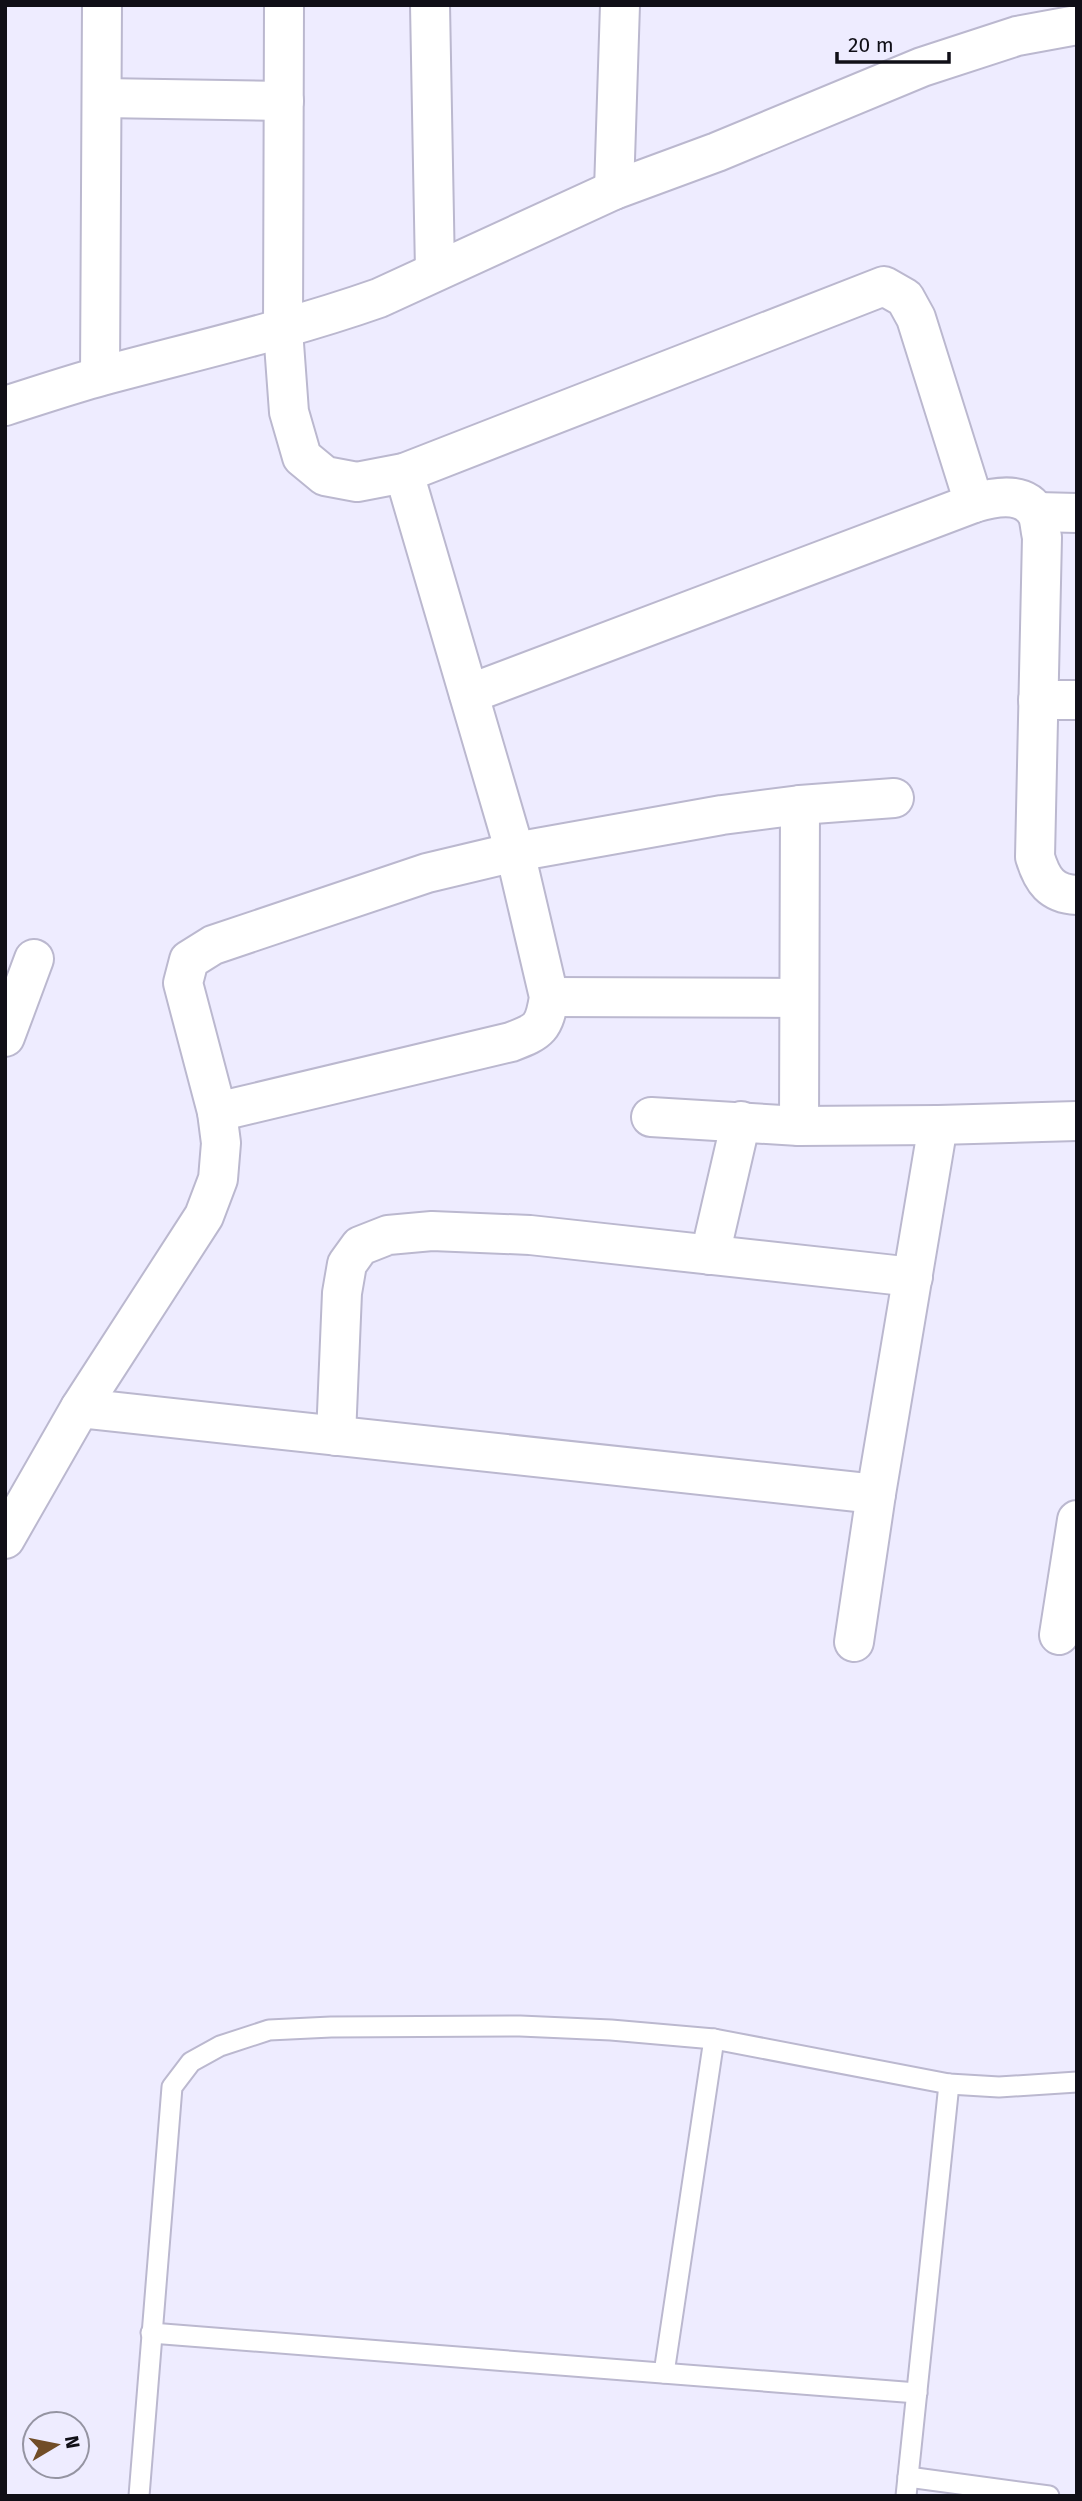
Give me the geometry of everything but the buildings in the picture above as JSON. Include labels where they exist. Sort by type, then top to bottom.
[{"type":"street","points":[[100,376],[102,5]]},
{"type":"street","points":[[284,5],[283,330],[289,412],[302,457],[325,476],[357,482],[404,473],[884,286],[905,298],[916,318],[974,503]]},
{"type":"street","points":[[430,5],[435,271]]},
{"type":"street","points":[[614,190],[620,5]]},
{"type":"street","points":[[5,406],[100,376],[283,330],[379,298],[614,190],[717,152],[922,67],[1017,36],[1077,25]]},
{"type":"street","points":[[102,98],[284,101]]},
{"type":"street","points":[[216,1112],[511,1042],[532,1034],[546,1020],[549,997],[515,852],[404,473]]},
{"type":"street","points":[[470,694],[997,496],[1020,498],[1037,512],[1077,513]]},
{"type":"street","points":[[1037,512],[1042,537],[1035,858],[1041,875],[1050,888],[1067,895],[1077,895]]},
{"type":"street","points":[[1038,699],[1077,700]]},
{"type":"street","points":[[5,1539],[80,1408],[204,1216],[218,1179],[221,1143],[216,1112],[183,983],[188,960],[213,944],[426,873],[515,852],[652,826],[800,805],[894,798]]},
{"type":"street","points":[[799,1126],[800,805]]},
{"type":"street","points":[[5,1037],[34,959]]},
{"type":"street","points":[[549,997],[800,998]]},
{"type":"street","points":[[651,1117],[799,1126],[1077,1121]]},
{"type":"street","points":[[710,1255],[740,1121]]},
{"type":"street","points":[[854,1642],[876,1493],[938,1125]]},
{"type":"street","points":[[336,1436],[342,1293],[347,1264],[360,1247],[388,1235],[432,1231],[530,1235],[912,1277]]},
{"type":"street","points":[[80,1408],[876,1493]]},
{"type":"street","points":[[1059,1635],[1077,1520]]},
{"type":"lane","points":[[139,2496],[172,2087],[191,2062],[220,2046],[269,2030],[331,2026],[520,2026],[611,2030],[713,2039],[948,2084],[999,2087],[1077,2082]]},
{"type":"lane","points":[[664,2373],[713,2039]]},
{"type":"lane","points":[[948,2084],[907,2486],[1049,2496]]},
{"type":"lane","points":[[151,2333],[917,2393]]}]
